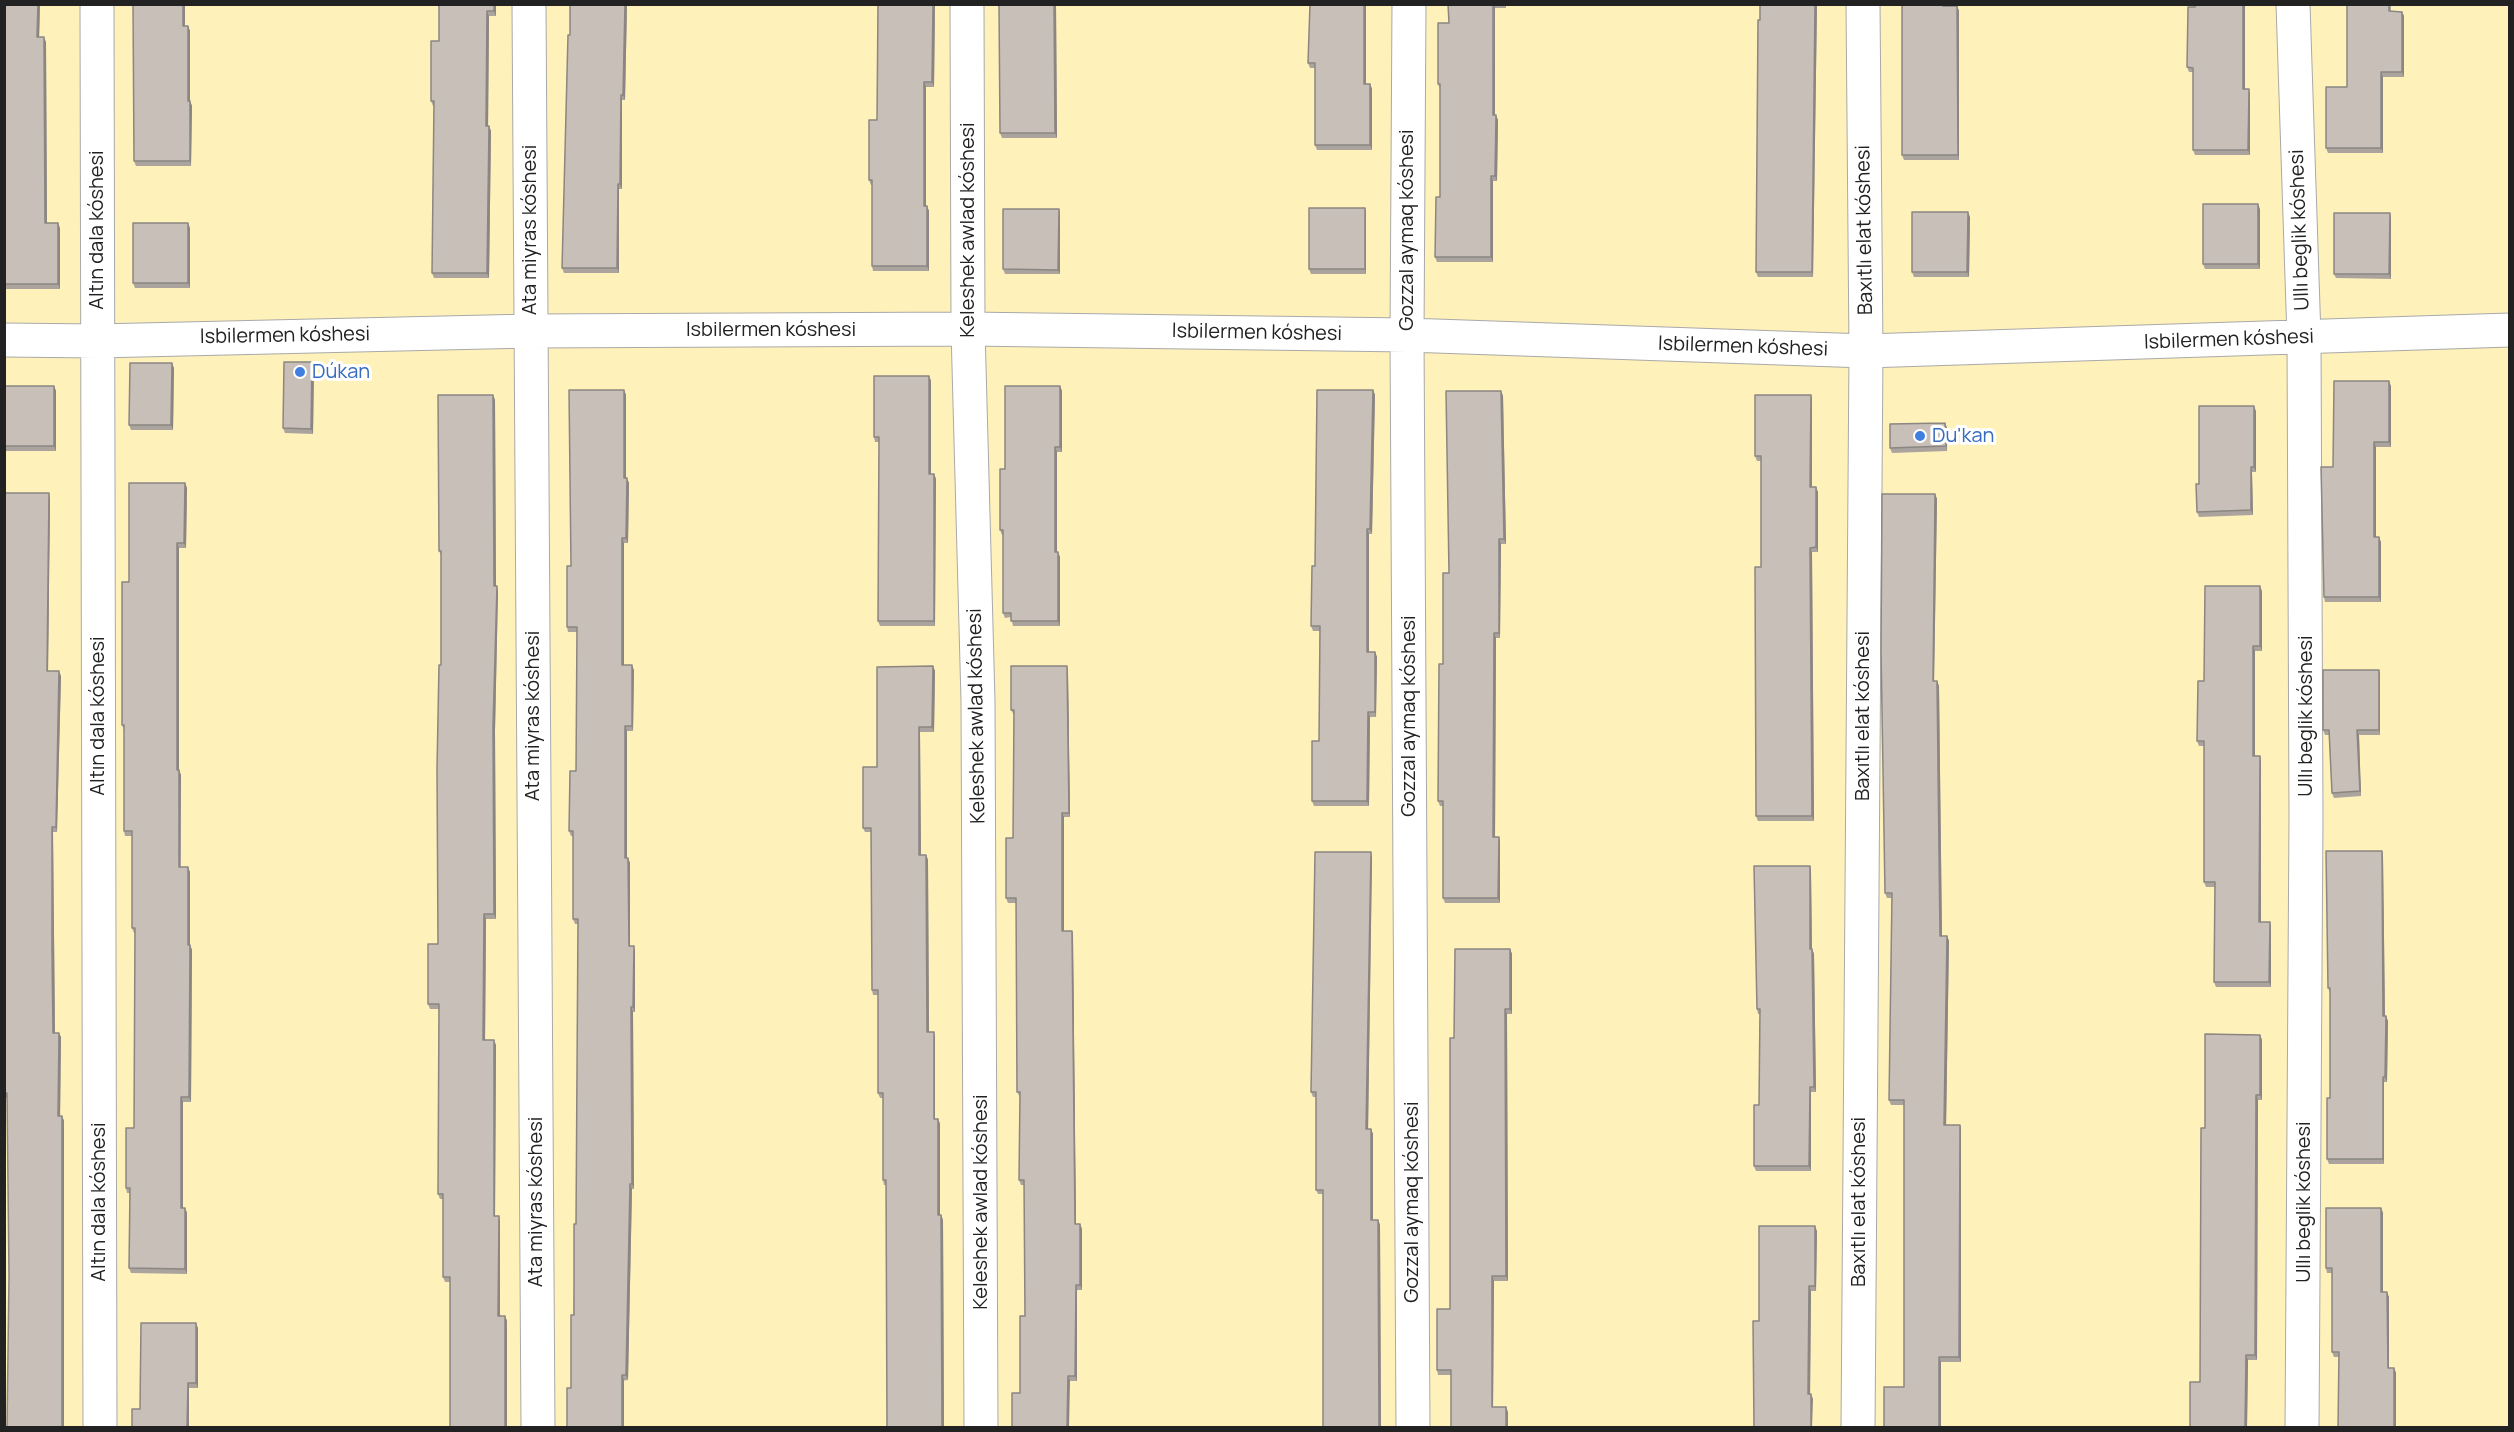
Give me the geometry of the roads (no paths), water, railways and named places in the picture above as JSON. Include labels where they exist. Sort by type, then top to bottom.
[{"type":"street","name":"Altın dala kóshesi","points":[[97,4],[100,1428]]},
{"type":"street","name":"Ata miyras kóshesi","points":[[529,4],[538,1428]]},
{"type":"street","name":"Keleshek awlad kóshesi","points":[[967,4],[968,329],[978,701],[981,1428]]},
{"type":"street","name":"Gozzal aymaq kóshesi","points":[[1409,4],[1407,335],[1413,1428]]},
{"type":"street","name":"Baxıtlı elat kóshesi","points":[[1858,1428],[1866,351],[1863,4]]},
{"type":"street","name":"Ullı beglik kóshesi","points":[[2293,4],[2304,338],[2306,830],[2302,1428]]},
{"type":"street","name":"Isbilermen kóshesi","points":[[4,340],[97,341],[531,331],[968,329],[1407,335],[1866,351],[2510,330]]},
{"type":"place","name":"Dúkan","points":[[300,372]]},
{"type":"place","name":"Du'kan","points":[[1920,436]]}]
